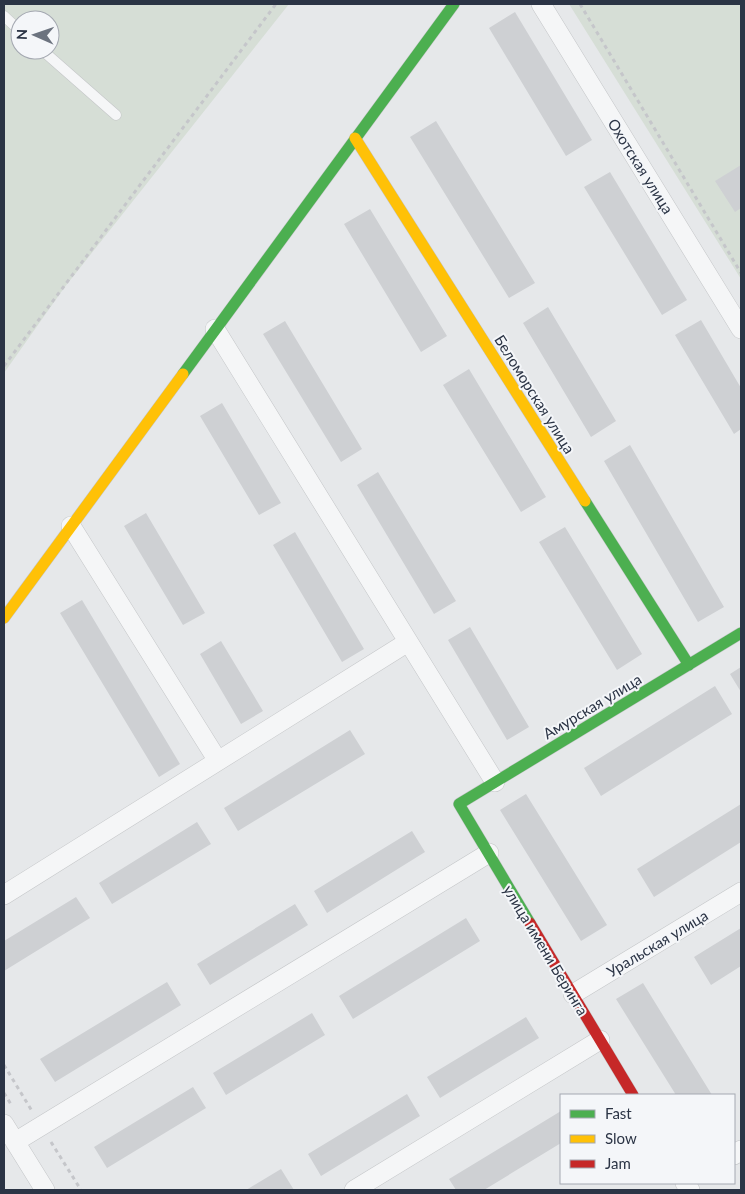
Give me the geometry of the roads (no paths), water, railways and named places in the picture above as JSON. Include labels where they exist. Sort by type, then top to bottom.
[{"type":"street","points":[[4,618],[454,4]]},
{"type":"street","name":"Охотская улица","points":[[541,4],[741,329]]},
{"type":"street","name":"Беломорская улица","points":[[355,138],[689,665]]},
{"type":"street","points":[[216,329],[495,782]]},
{"type":"street","points":[[71,526],[218,761]]},
{"type":"street","name":"Амурская улица","points":[[459,804],[741,633]]},
{"type":"street","points":[[4,895],[408,642]]},
{"type":"street","name":"улица имени Беринга","points":[[459,804],[632,1094]]},
{"type":"street","points":[[15,1142],[489,854]]},
{"type":"street","name":"Уральская улица","points":[[573,994],[741,892]]},
{"type":"street","points":[[354,1190],[600,1040]]},
{"type":"street","points":[[4,1124],[45,1190]]},
{"type":"lane","points":[[53,60],[116,115]]}]
